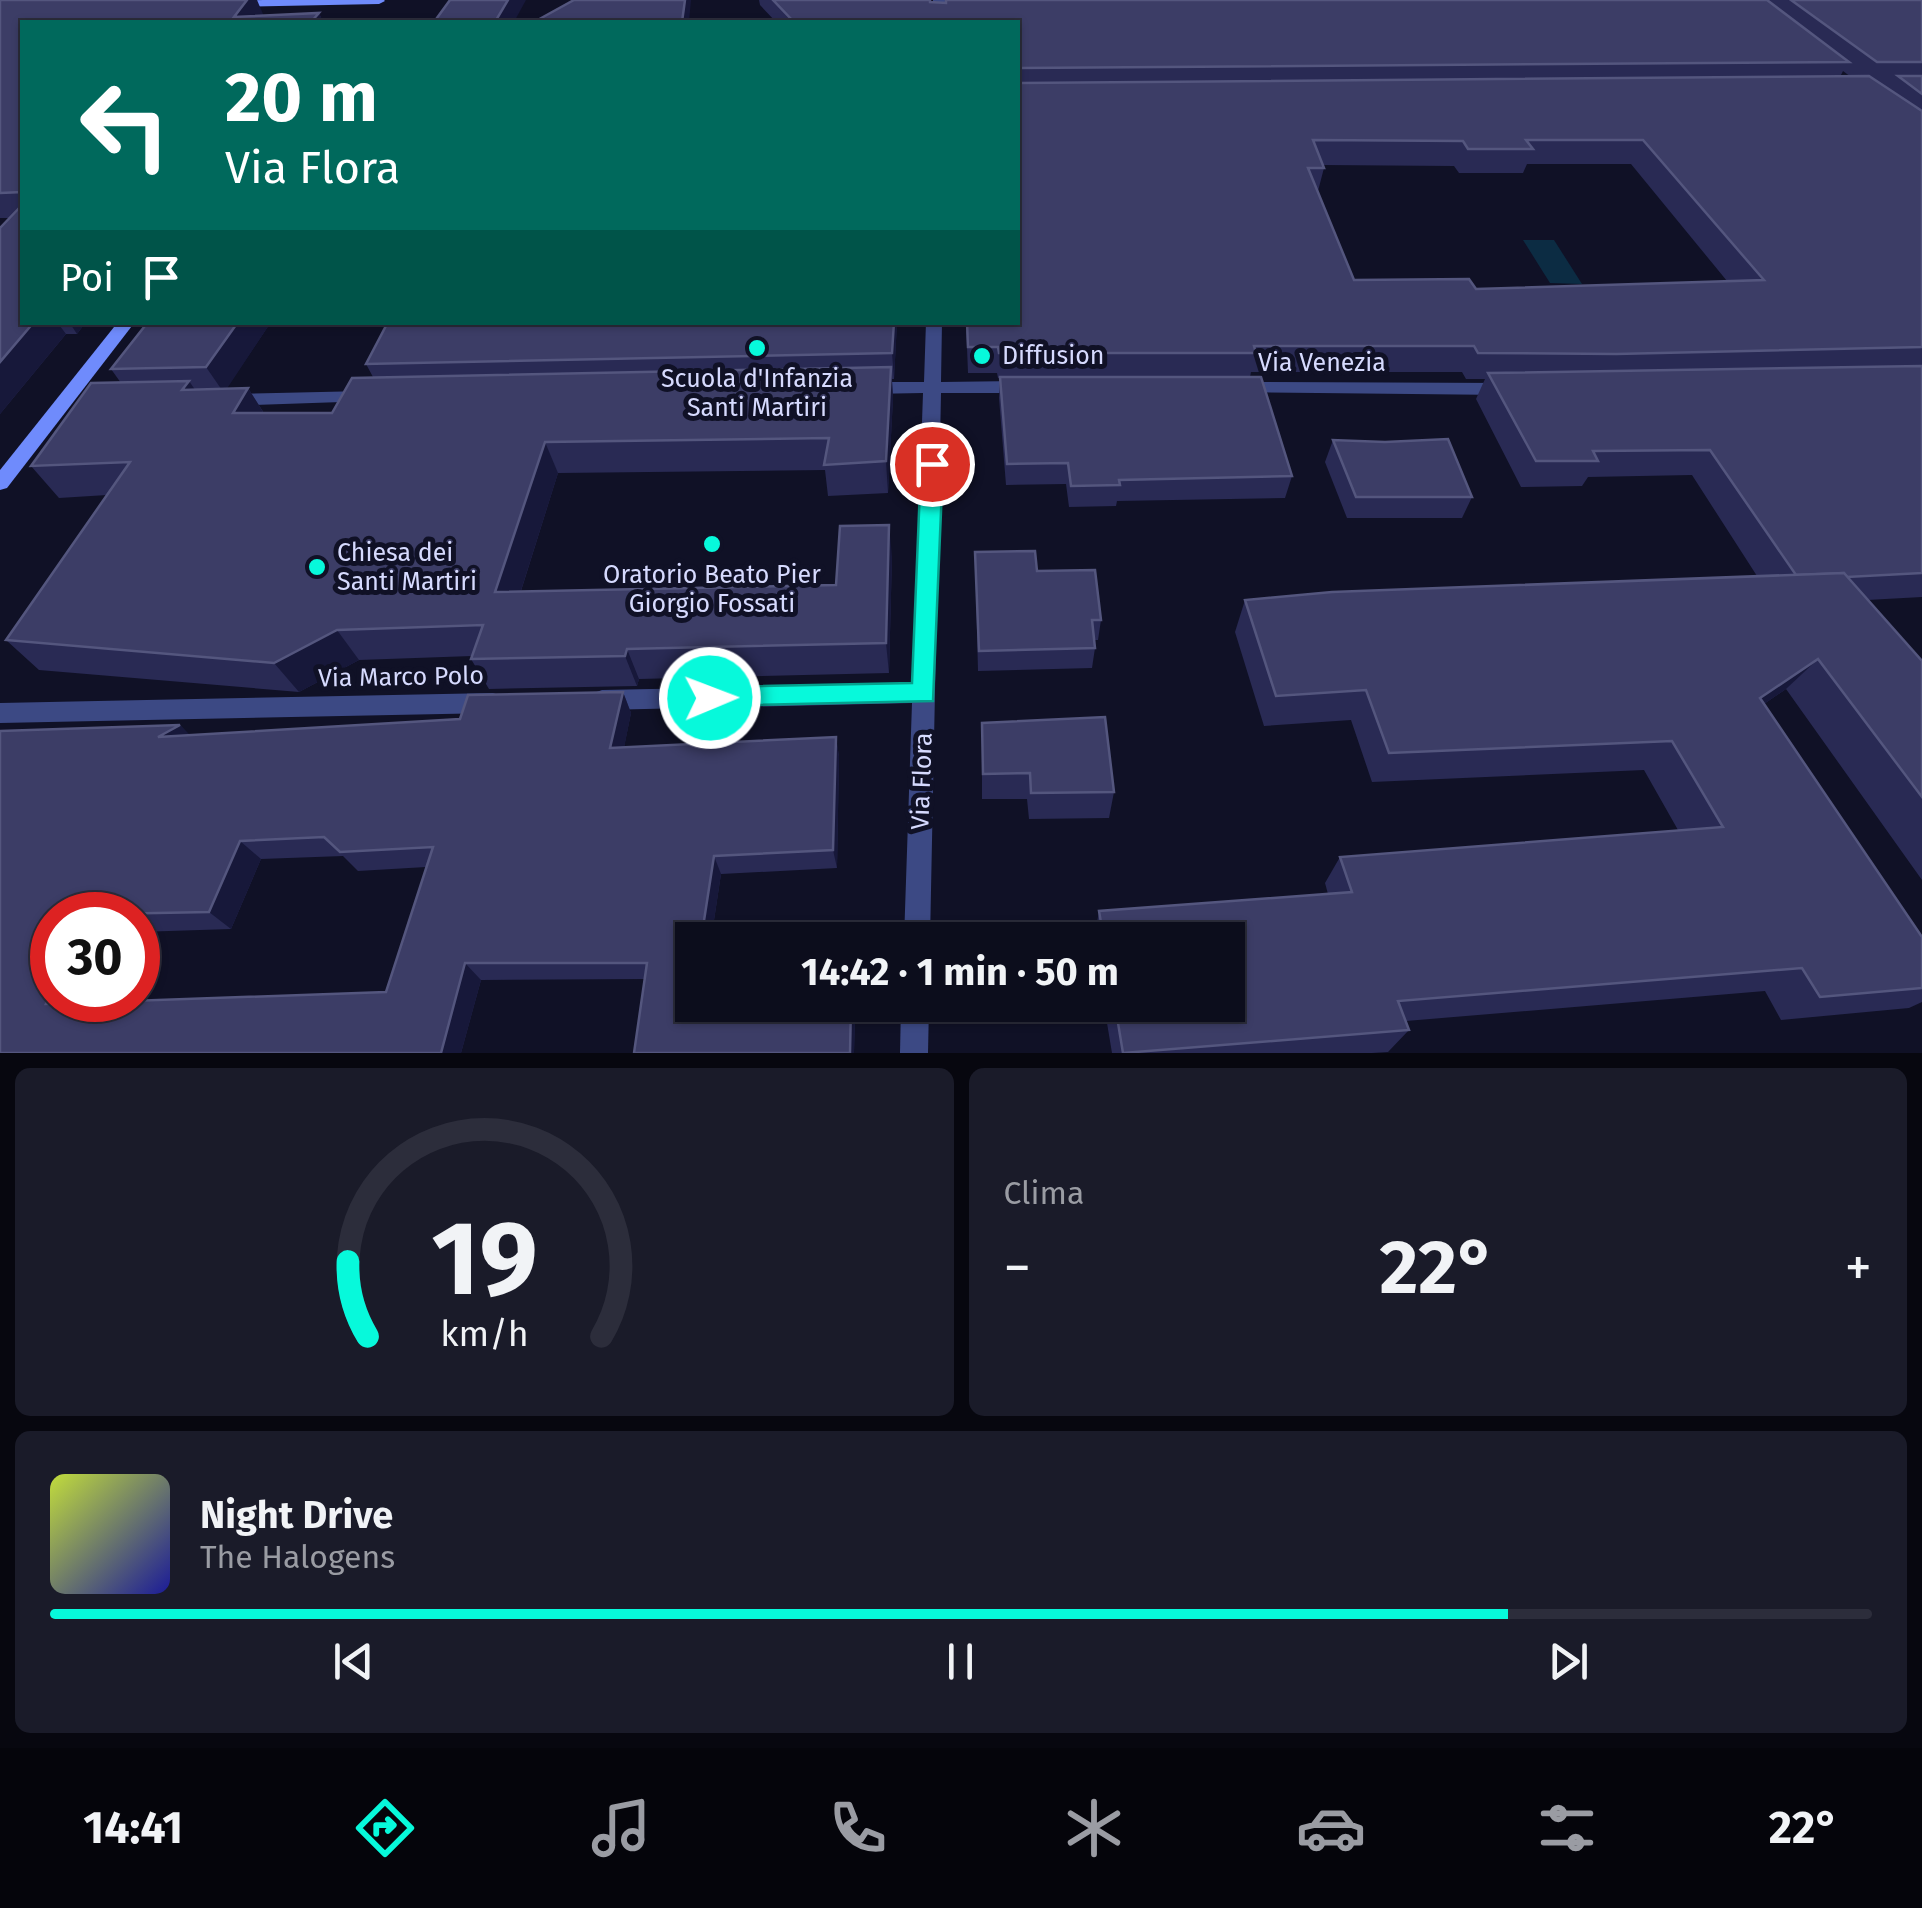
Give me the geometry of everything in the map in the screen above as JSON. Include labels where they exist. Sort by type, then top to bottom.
[{"type":"street","points":[[226,4],[379,0]]},
{"type":"street","points":[[370,12],[379,0]]},
{"type":"street","points":[[0,482],[72,405],[125,325]]},
{"type":"street","name":"Via Flora","points":[[918,922],[934,325]]},
{"type":"street","points":[[842,388],[1048,387]]},
{"type":"street","name":"Via Venezia","points":[[1226,388],[1522,389]]},
{"type":"street","points":[[218,400],[394,397]]},
{"type":"street","points":[[572,701],[924,693]]},
{"type":"street","name":"Via Marco Polo","points":[[0,714],[512,702]]},
{"type":"street","points":[[914,1053],[915,1022]]},
{"type":"water","points":[[1523,240],[1554,240],[1582,284],[1550,283]]},
{"type":"building","points":[[0,0],[247,0],[234,17],[319,13],[313,20],[20,20],[20,192],[0,193]]},
{"type":"building","points":[[450,0],[508,0],[496,20],[435,20]]},
{"type":"building","points":[[574,0],[685,0],[682,20],[538,20]]},
{"type":"building","points":[[773,0],[1767,0],[1849,62],[1020,68],[1020,20],[792,20]]},
{"type":"building","points":[[1791,0],[1922,0],[1922,62],[1877,62]]},
{"type":"building","points":[[1869,76],[1922,111],[1922,347],[1616,354],[1478,353],[1474,346],[1254,346],[1256,353],[999,353],[998,347],[968,347],[967,325],[1020,325],[1020,83]],"holes":[[[1313,140],[1463,141],[1468,149],[1533,149],[1526,140],[1643,140],[1764,280],[1476,289],[1469,279],[1354,280],[1308,168],[1324,168]]]},
{"type":"building","points":[[1898,76],[1922,76],[1922,94]]},
{"type":"building","points":[[20,207],[20,325],[31,325],[0,362],[0,228]]},
{"type":"building","points":[[146,325],[236,325],[206,367],[111,369]]},
{"type":"building","points":[[386,325],[894,325],[892,353],[366,364]]},
{"type":"building","points":[[1922,366],[1922,573],[1847,577],[1844,573],[1796,575],[1710,450],[1593,451],[1598,461],[1536,461],[1488,373]]},
{"type":"building","points":[[891,367],[886,461],[824,465],[829,438],[545,442],[495,592],[836,585],[840,526],[889,525],[886,643],[627,649],[625,656],[471,659],[483,625],[337,630],[274,663],[6,640],[130,462],[31,466],[91,383],[189,381],[182,390],[248,388],[233,413],[332,413],[352,378]]},
{"type":"building","points":[[1000,377],[1261,377],[1292,476],[1119,480],[1120,485],[1071,486],[1068,463],[1007,464]]},
{"type":"building","points":[[1448,439],[1472,497],[1356,497],[1333,440],[1385,442]]},
{"type":"building","points":[[1035,551],[1037,571],[1095,570],[1101,620],[1092,620],[1095,648],[979,651],[975,552]]},
{"type":"building","points":[[1844,573],[1922,661],[1922,797],[1818,659],[1760,698],[1922,937],[1922,988],[1820,997],[1802,968],[1398,1001],[1409,1030],[1123,1053],[1118,1022],[1245,1022],[1245,922],[1101,922],[1099,911],[1352,892],[1340,857],[1723,827],[1672,741],[1389,753],[1366,690],[1276,696],[1245,600],[1332,592]]},
{"type":"building","points":[[623,692],[610,748],[836,737],[833,850],[714,856],[704,922],[675,922],[675,1022],[851,1022],[850,1053],[634,1053],[647,963],[465,963],[441,1053],[0,1053],[0,731],[180,725],[158,737],[460,719],[468,695]],"holes":[[[324,837],[340,852],[433,847],[386,992],[160,1000],[160,1022],[30,1022],[30,892],[160,892],[160,913],[209,912],[240,841]]]},
{"type":"building","points":[[1105,717],[1114,792],[1031,793],[1030,773],[983,774],[982,723]]},
{"type":"place","name":"Scuola d'Infanzia Santi Martiri","points":[[757,348]]},
{"type":"place","name":"Diffusion","points":[[982,356]]},
{"type":"place","name":"Oratorio Beato Pier Giorgio Fossati","points":[[712,544]]},
{"type":"place","name":"Chiesa dei Santi Martiri","points":[[317,567]]},
{"type":"route","points":[[710,698],[924,693],[932,464]]}]
